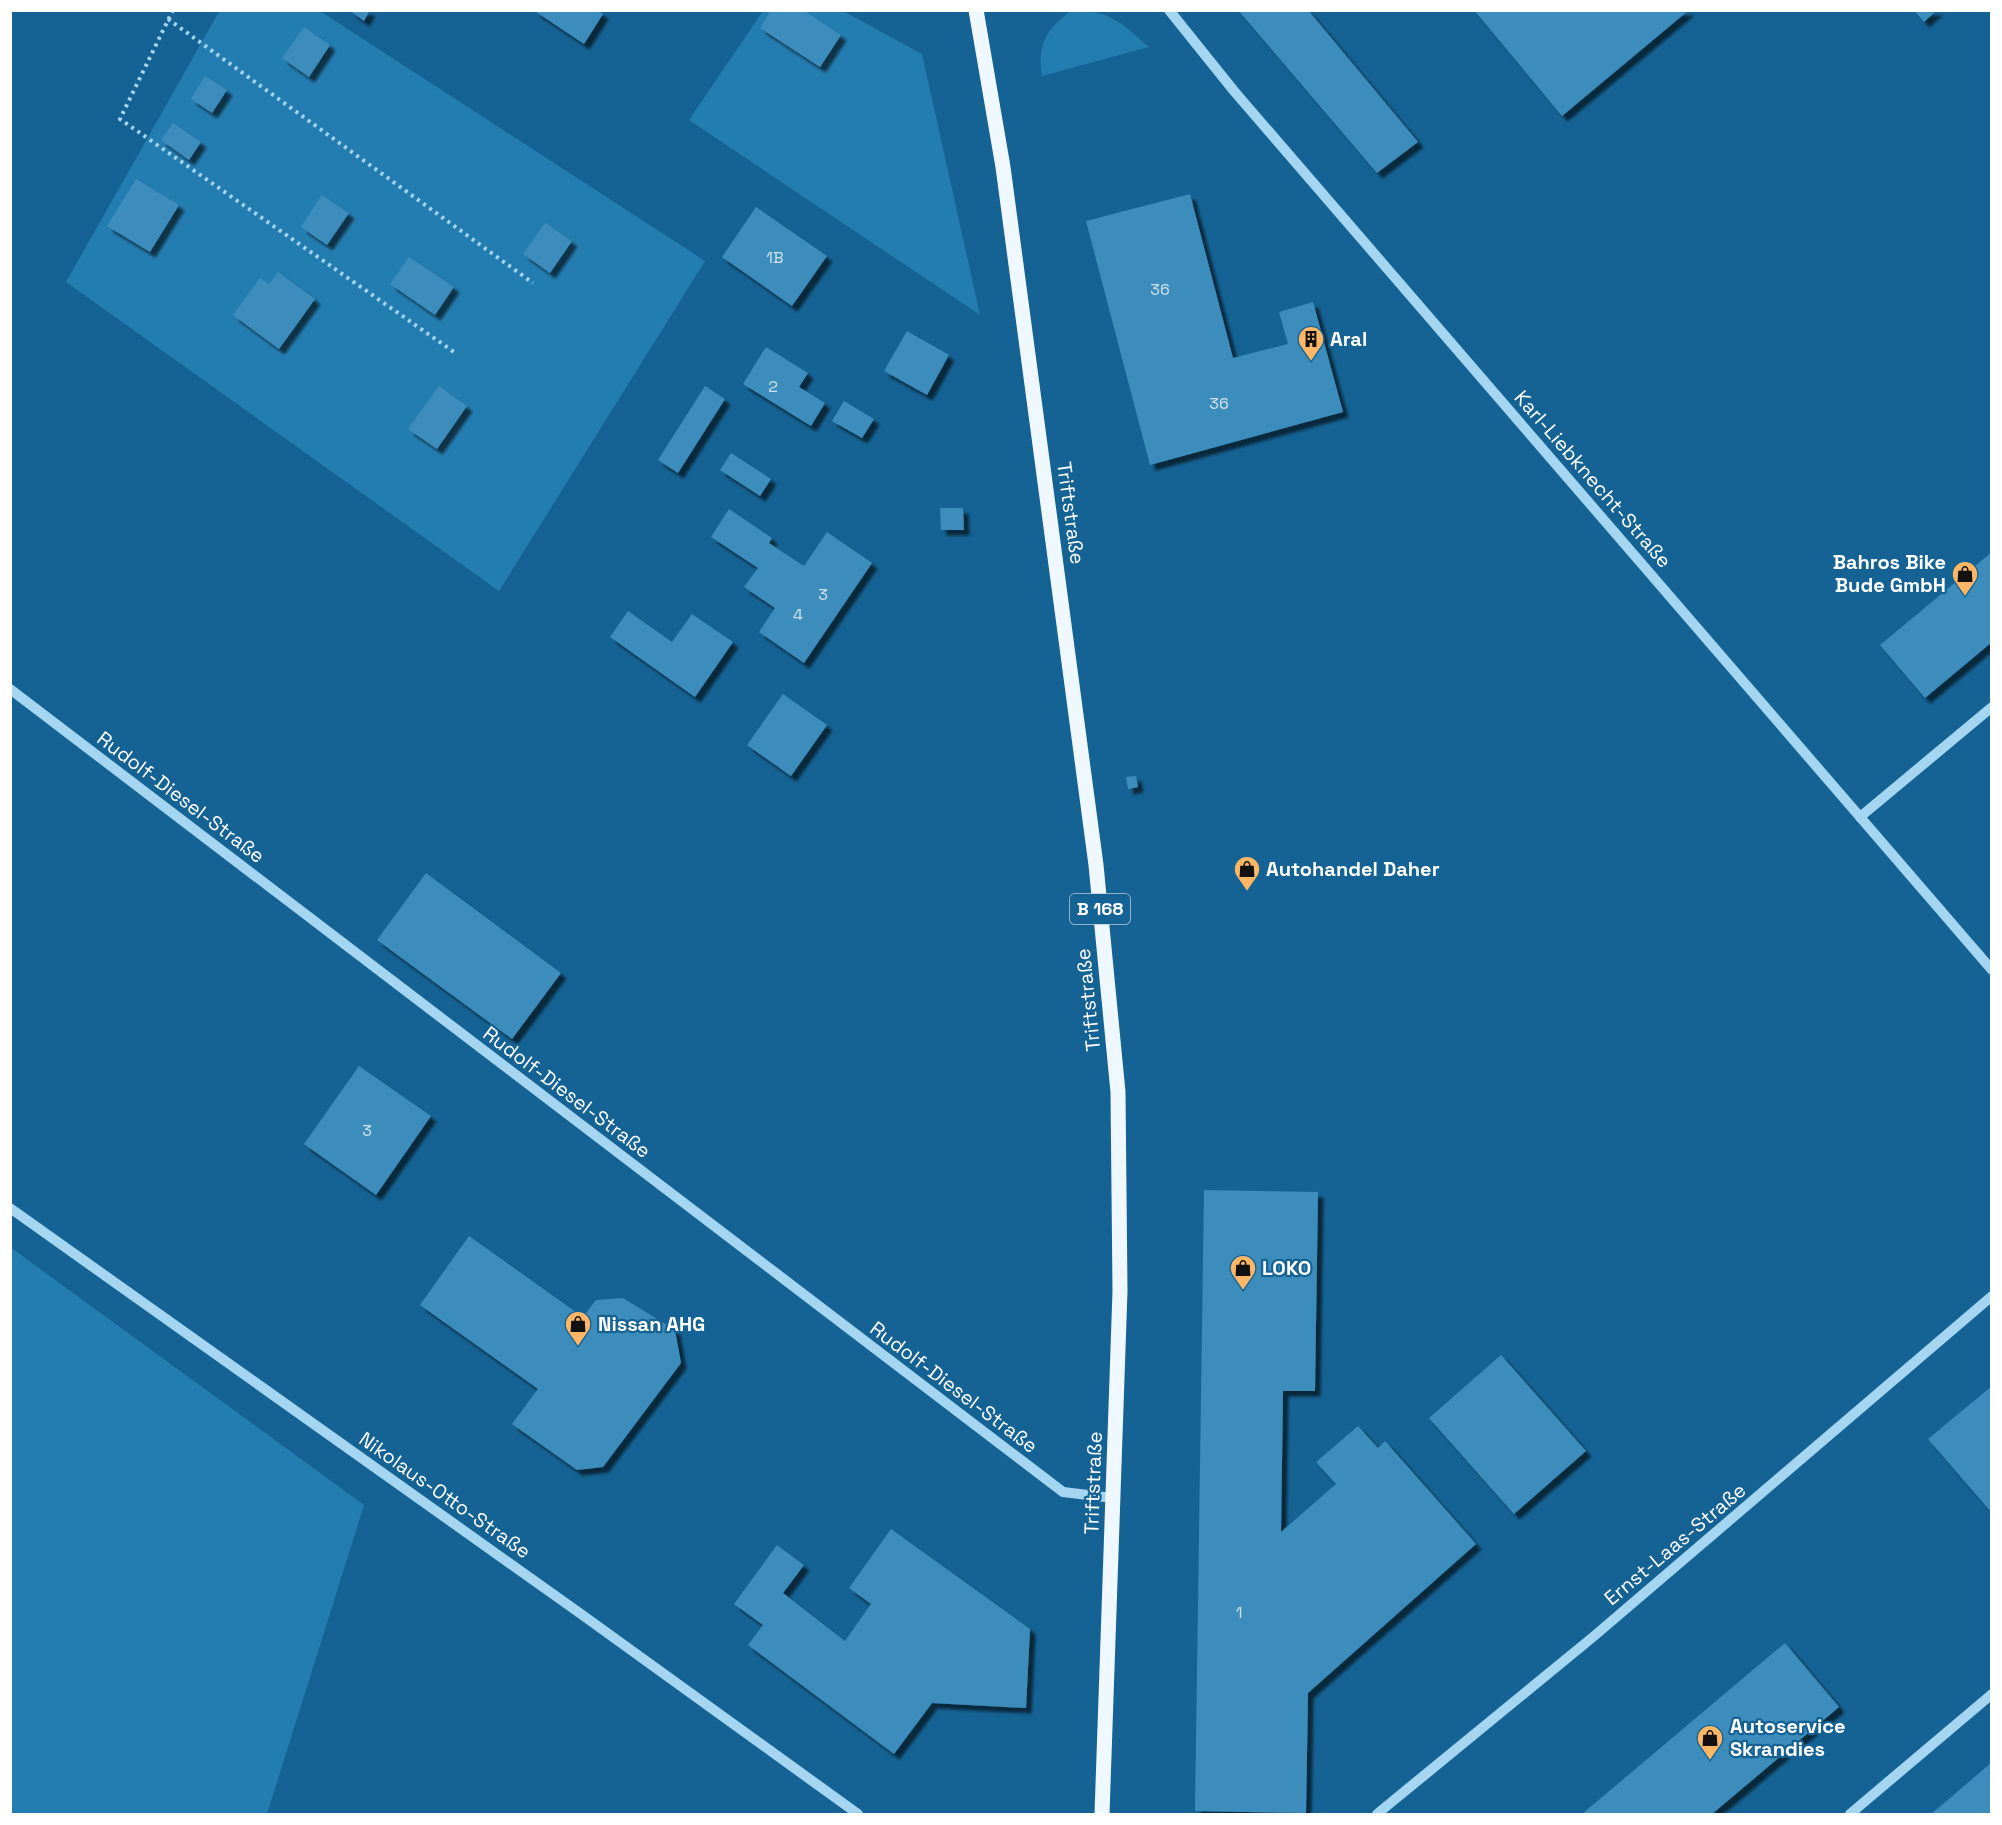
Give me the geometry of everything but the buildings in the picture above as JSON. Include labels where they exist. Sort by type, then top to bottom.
[{"type":"main road","name":"Triftstraße","points":[[976,10],[1003,167],[1093,841],[1117,1080],[1120,1156],[1120,1291],[1102,1815]]},
{"type":"street","name":"Karl-Liebknecht-Straße","points":[[1169,10],[1242,100],[1992,970]]},
{"type":"street","name":"Rudolf-Diesel-Straße","points":[[10,689],[1063,1492],[1113,1498]]},
{"type":"street","points":[[1860,817],[1992,707]]},
{"type":"street","name":"Nikolaus-Otto-Straße","points":[[10,1208],[581,1614],[858,1815]]},
{"type":"street","name":"Ernst-Laas-Straße","points":[[1377,1815],[1593,1637],[1992,1296]]},
{"type":"street","points":[[1851,1815],[1992,1695]]},
{"type":"path","points":[[173,10],[120,119],[454,352]]},
{"type":"path","points":[[168,20],[533,283]]},
{"type":"shaded area","points":[[220,10],[320,11],[705,261],[499,591],[66,282]]},
{"type":"shaded area","points":[[763,11],[843,11],[922,54],[980,315],[689,120]]},
{"type":"shaded area","points":[[1071,11],[1106,15],[1122,24],[1149,47],[1042,76],[1041,55],[1045,39],[1055,24]]},
{"type":"shaded area","points":[[10,1247],[364,1505],[267,1814],[11,1814]]},
{"type":"place","name":"Aral","points":[[1311,362]]},
{"type":"place","name":"Bahros Bike Bude GmbH","points":[[1965,597]]},
{"type":"place","name":"Autohandel Daher","points":[[1247,892]]},
{"type":"place","name":"LOKO","points":[[1243,1291]]},
{"type":"place","name":"Nissan AHG","points":[[578,1347]]},
{"type":"place","name":"Autoservice Skrandies","points":[[1710,1761]]}]
